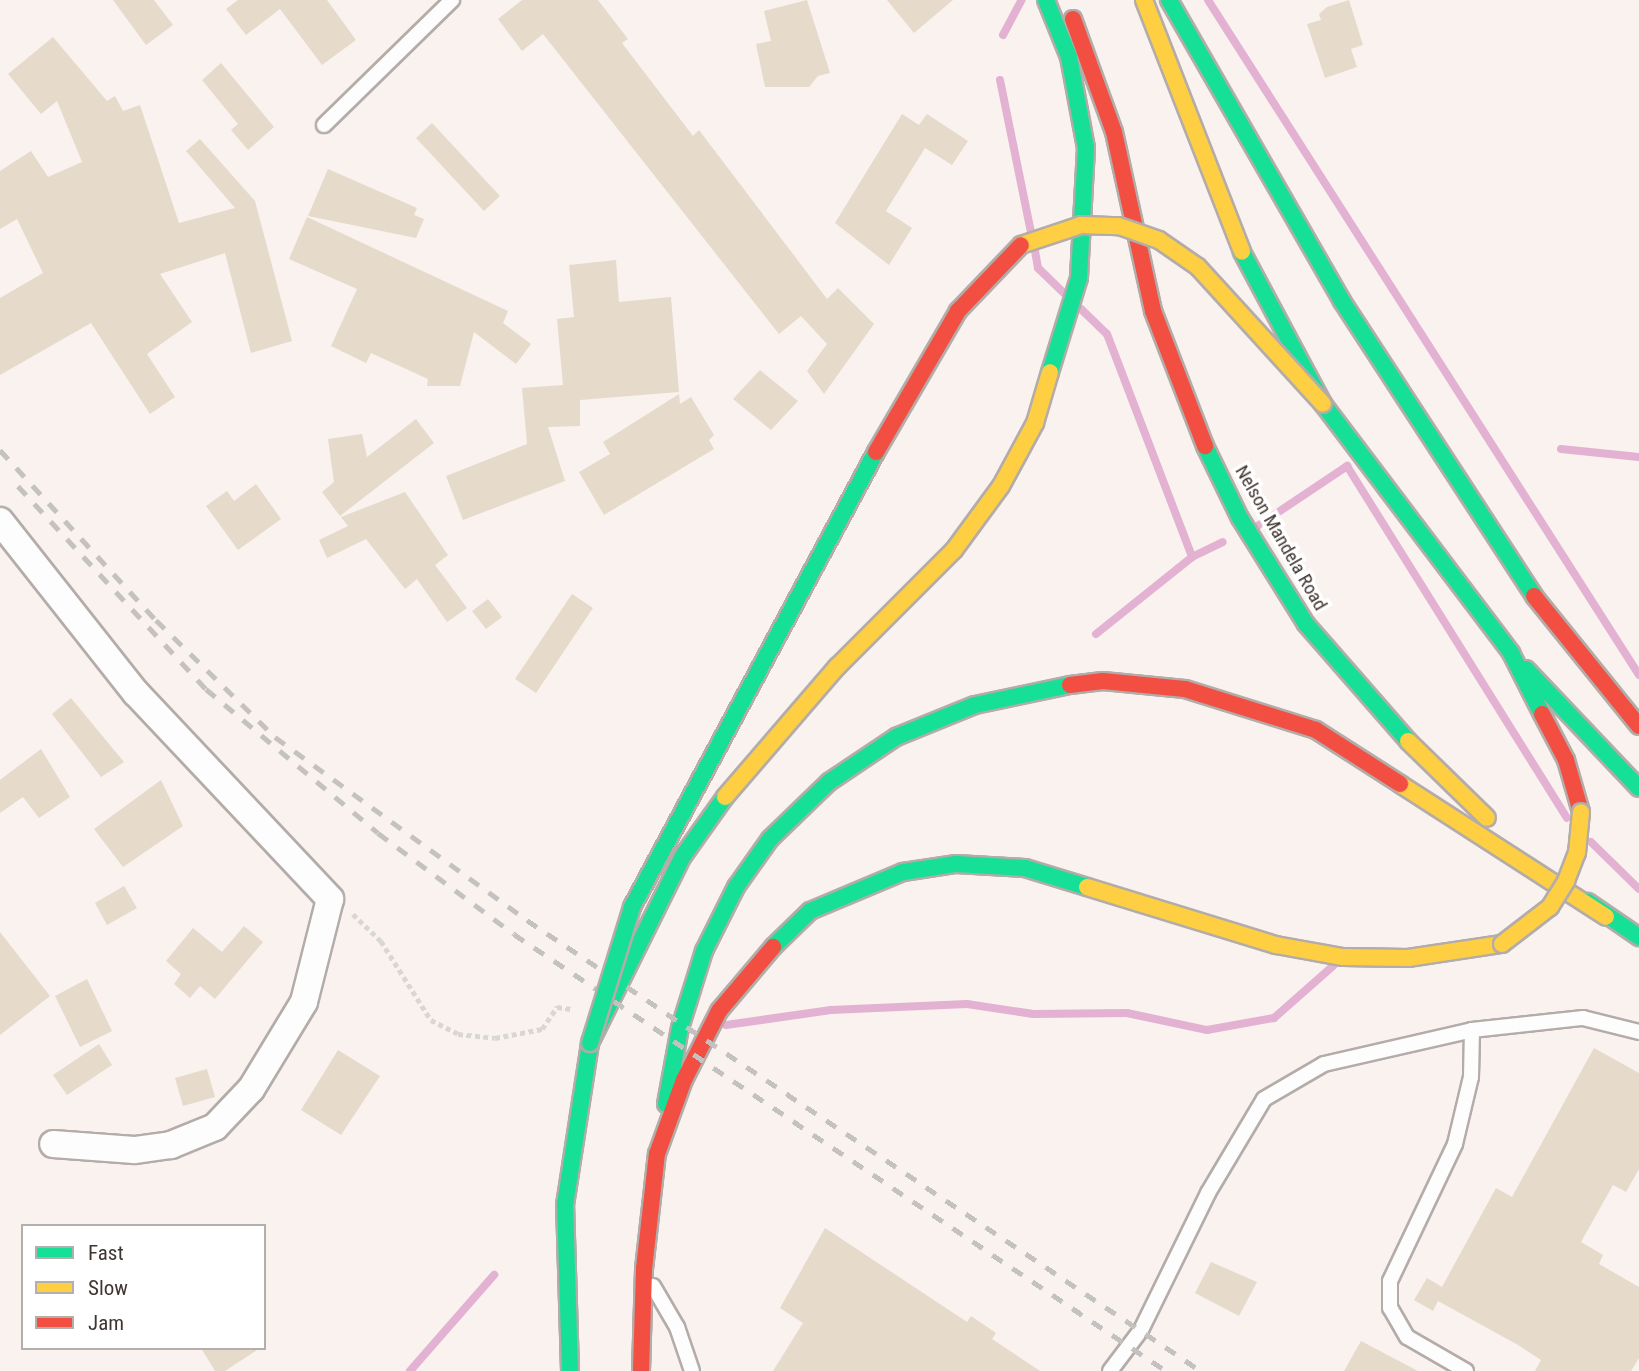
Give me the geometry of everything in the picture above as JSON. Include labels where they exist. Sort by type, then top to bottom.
[{"type":"main road","points":[[590,1043],[682,856],[741,774],[837,667],[954,550],[1001,486],[1035,423],[1079,278],[1086,207],[1086,148],[1069,57],[1046,0]]},
{"type":"main road","name":"Nelson Mandela Road","points":[[1063,0],[1114,132],[1153,311],[1188,412],[1240,518],[1306,624],[1383,716],[1467,800],[1606,917],[1639,937]]},
{"type":"main road","points":[[1144,0],[1254,282],[1323,404]]},
{"type":"main road","points":[[1169,0],[1342,301],[1474,511],[1569,645],[1639,726]]},
{"type":"main road","points":[[570,1371],[565,1205],[590,1043],[632,907],[680,812],[928,356],[958,311],[1015,247],[1081,225],[1119,226],[1159,240],[1216,285],[1323,404],[1511,653],[1639,788]]},
{"type":"main road","points":[[657,1154],[684,1080],[719,1011],[746,973],[810,911],[903,872],[956,864],[1025,868],[1276,945],[1343,957],[1408,958],[1502,944],[1550,907],[1566,881],[1577,853],[1581,812],[1566,760],[1511,653]]},
{"type":"main road","points":[[641,1371],[644,1269],[657,1154],[680,1028],[704,951],[736,887],[770,839],[829,782],[896,737],[975,705],[1040,688],[1103,681],[1185,689],[1252,706],[1316,730],[1606,917]]},
{"type":"street","points":[[0,521],[136,693],[330,899],[304,1002],[251,1089],[215,1127],[172,1145],[134,1150],[53,1144]]},
{"type":"lane","points":[[324,125],[452,0]]},
{"type":"lane","points":[[1110,1371],[1141,1330],[1208,1193],[1264,1099],[1324,1065],[1472,1030],[1583,1018],[1639,1032]]},
{"type":"lane","points":[[1466,1371],[1406,1337],[1390,1308],[1390,1281],[1455,1143],[1471,1077],[1472,1030]]},
{"type":"lane","points":[[644,1269],[677,1327],[692,1371]]},
{"type":"path","points":[[330,899],[381,942],[431,1020],[458,1034],[495,1038],[542,1029],[557,1007]]},
{"type":"building","points":[[113,0],[154,0],[173,25],[146,45]]},
{"type":"building","points":[[238,0],[327,0],[356,40],[322,65],[280,9],[246,35],[226,9]]},
{"type":"building","points":[[522,0],[598,0],[628,39],[622,43],[693,136],[699,130],[827,299],[838,288],[874,324],[824,394],[807,371],[827,344],[801,316],[779,334],[543,34],[522,51],[498,19]]},
{"type":"building","points":[[807,0],[830,73],[818,76],[809,87],[765,87],[756,44],[771,41],[764,11]]},
{"type":"building","points":[[887,0],[953,0],[914,33]]},
{"type":"building","points":[[1349,0],[1363,45],[1351,49],[1357,67],[1325,78],[1307,24],[1321,20],[1319,14],[1327,7]]},
{"type":"building","points":[[53,37],[107,101],[115,96],[123,111],[140,105],[179,223],[235,208],[186,151],[200,139],[255,201],[292,341],[251,353],[225,253],[160,274],[192,322],[147,354],[175,397],[150,414],[91,323],[0,375],[0,298],[43,273],[17,219],[0,229],[0,171],[31,151],[48,177],[82,162],[57,101],[41,114],[8,74]]},
{"type":"building","points":[[221,63],[274,127],[248,150],[231,130],[238,124],[202,80]]},
{"type":"building","points":[[902,114],[919,125],[927,114],[968,141],[952,165],[925,148],[886,211],[912,228],[889,265],[835,223]]},
{"type":"building","points":[[432,123],[500,196],[484,211],[416,138]]},
{"type":"building","points":[[328,169],[417,208],[414,215],[424,219],[416,238],[308,216]]},
{"type":"building","points":[[307,217],[508,311],[503,323],[531,344],[516,364],[474,332],[460,386],[427,386],[428,379],[371,353],[366,363],[331,346],[357,289],[289,259]]},
{"type":"building","points":[[616,260],[619,302],[671,297],[679,392],[580,400],[580,426],[548,427],[565,481],[463,520],[446,476],[527,444],[522,388],[563,385],[557,319],[574,317],[569,265]]},
{"type":"building","points":[[760,370],[798,401],[771,430],[733,399]]},
{"type":"building","points":[[679,394],[680,404],[691,397],[714,435],[709,440],[714,449],[604,515],[579,472],[610,454],[603,442]]},
{"type":"building","points":[[416,419],[434,443],[340,516],[322,492],[334,482],[328,439],[362,434],[367,457]]},
{"type":"building","points":[[256,484],[281,519],[238,550],[206,506],[227,491],[234,501]]},
{"type":"building","points":[[405,492],[448,555],[435,565],[467,608],[447,622],[417,579],[405,589],[366,539],[327,558],[319,540],[348,526],[341,517]]},
{"type":"building","points":[[572,594],[593,608],[536,693],[515,679]]},
{"type":"building","points":[[488,599],[502,617],[486,629],[472,611]]},
{"type":"building","points":[[71,698],[124,762],[101,777],[52,714]]},
{"type":"building","points":[[41,749],[70,797],[39,818],[23,797],[0,813],[0,780]]},
{"type":"building","points":[[161,780],[183,826],[123,867],[94,829]]},
{"type":"building","points":[[124,886],[137,908],[107,925],[95,903]]},
{"type":"building","points":[[244,926],[263,942],[215,999],[200,986],[190,998],[174,984],[181,974],[166,961],[193,928],[222,952]]},
{"type":"building","points":[[0,932],[50,996],[0,1035]]},
{"type":"building","points":[[87,979],[112,1031],[80,1047],[55,996]]},
{"type":"building","points":[[99,1044],[112,1065],[67,1095],[53,1075]]},
{"type":"building","points":[[1594,1048],[1639,1073],[1639,1169],[1626,1192],[1613,1185],[1581,1242],[1603,1255],[1599,1264],[1639,1287],[1639,1358],[1631,1371],[1535,1371],[1541,1360],[1518,1345],[1438,1301],[1433,1311],[1414,1300],[1427,1278],[1442,1287],[1496,1188],[1512,1197]]},
{"type":"building","points":[[338,1050],[380,1076],[341,1135],[301,1110]]},
{"type":"building","points":[[207,1069],[215,1097],[183,1106],[175,1078]]},
{"type":"building","points":[[825,1228],[967,1322],[971,1316],[996,1333],[992,1339],[1040,1371],[773,1371],[803,1323],[780,1308]]},
{"type":"building","points":[[1211,1262],[1257,1282],[1239,1316],[1195,1293]]},
{"type":"building","points":[[1361,1341],[1418,1371],[1344,1371]]},
{"type":"building","points":[[202,1350],[257,1350],[225,1371],[215,1371]]},
{"type":"waterway","points":[[1003,35],[1022,0]]},
{"type":"waterway","points":[[1208,0],[1639,675]]},
{"type":"waterway","points":[[1000,80],[1031,232]]},
{"type":"waterway","points":[[1035,251],[1038,268],[1064,293]]},
{"type":"waterway","points":[[1081,309],[1107,334],[1192,557]]},
{"type":"waterway","points":[[1561,449],[1639,457]]},
{"type":"waterway","points":[[1256,527],[1347,466],[1567,818]]},
{"type":"waterway","points":[[1096,634],[1192,557],[1223,542]]},
{"type":"waterway","points":[[1591,842],[1639,889]]},
{"type":"waterway","points":[[726,1025],[831,1010],[967,1004],[1033,1014],[1127,1013],[1207,1030],[1274,1018],[1333,966]]},
{"type":"waterway","points":[[410,1371],[494,1275]]},
{"type":"railway","points":[[0,450],[156,620],[275,737],[527,920],[1201,1371]]},
{"type":"railway","points":[[18,486],[206,689],[378,833],[514,934],[1166,1371]]},
{"type":"traffic: fast","points":[[1046,0],[1069,57],[1086,148],[1079,278],[1050,372]]},
{"type":"traffic: fast","points":[[1169,0],[1342,301],[1534,596]]},
{"type":"traffic: fast","points":[[1242,252],[1323,404],[1511,653],[1542,714]]},
{"type":"traffic: fast","points":[[1205,446],[1240,518],[1306,624],[1408,741]]},
{"type":"traffic: fast","points":[[590,1043],[632,907],[876,452]]},
{"type":"traffic: fast","points":[[1526,669],[1639,788]]},
{"type":"traffic: fast","points":[[666,1104],[680,1028],[704,951],[736,887],[770,839],[829,782],[896,737],[975,705],[1070,685]]},
{"type":"traffic: fast","points":[[570,1371],[565,1205],[590,1043],[683,856],[725,797]]},
{"type":"traffic: fast","points":[[773,947],[810,911],[903,872],[956,864],[1025,868],[1087,887]]},
{"type":"traffic: fast","points":[[1588,902],[1639,937]]},
{"type":"traffic: slow","points":[[1144,0],[1242,252]]},
{"type":"traffic: slow","points":[[1021,245],[1081,225],[1119,226],[1159,240],[1198,267],[1323,404]]},
{"type":"traffic: slow","points":[[725,797],[837,667],[954,550],[1001,486],[1035,423],[1050,372]]},
{"type":"traffic: slow","points":[[1408,741],[1487,818]]},
{"type":"traffic: slow","points":[[1400,784],[1606,917]]},
{"type":"traffic: slow","points":[[1502,944],[1550,907],[1566,881],[1577,853],[1581,812]]},
{"type":"traffic: slow","points":[[1087,887],[1276,945],[1343,957],[1408,958],[1502,944]]},
{"type":"traffic: jam","points":[[1073,19],[1114,132],[1153,311],[1205,446]]},
{"type":"traffic: jam","points":[[876,452],[958,311],[1021,245]]},
{"type":"traffic: jam","points":[[1534,596],[1639,726]]},
{"type":"traffic: jam","points":[[1070,685],[1103,681],[1185,689],[1316,730],[1400,784]]},
{"type":"traffic: jam","points":[[1542,714],[1566,760],[1581,812]]},
{"type":"traffic: jam","points":[[641,1371],[644,1269],[657,1154],[684,1080],[719,1011],[773,947]]}]
